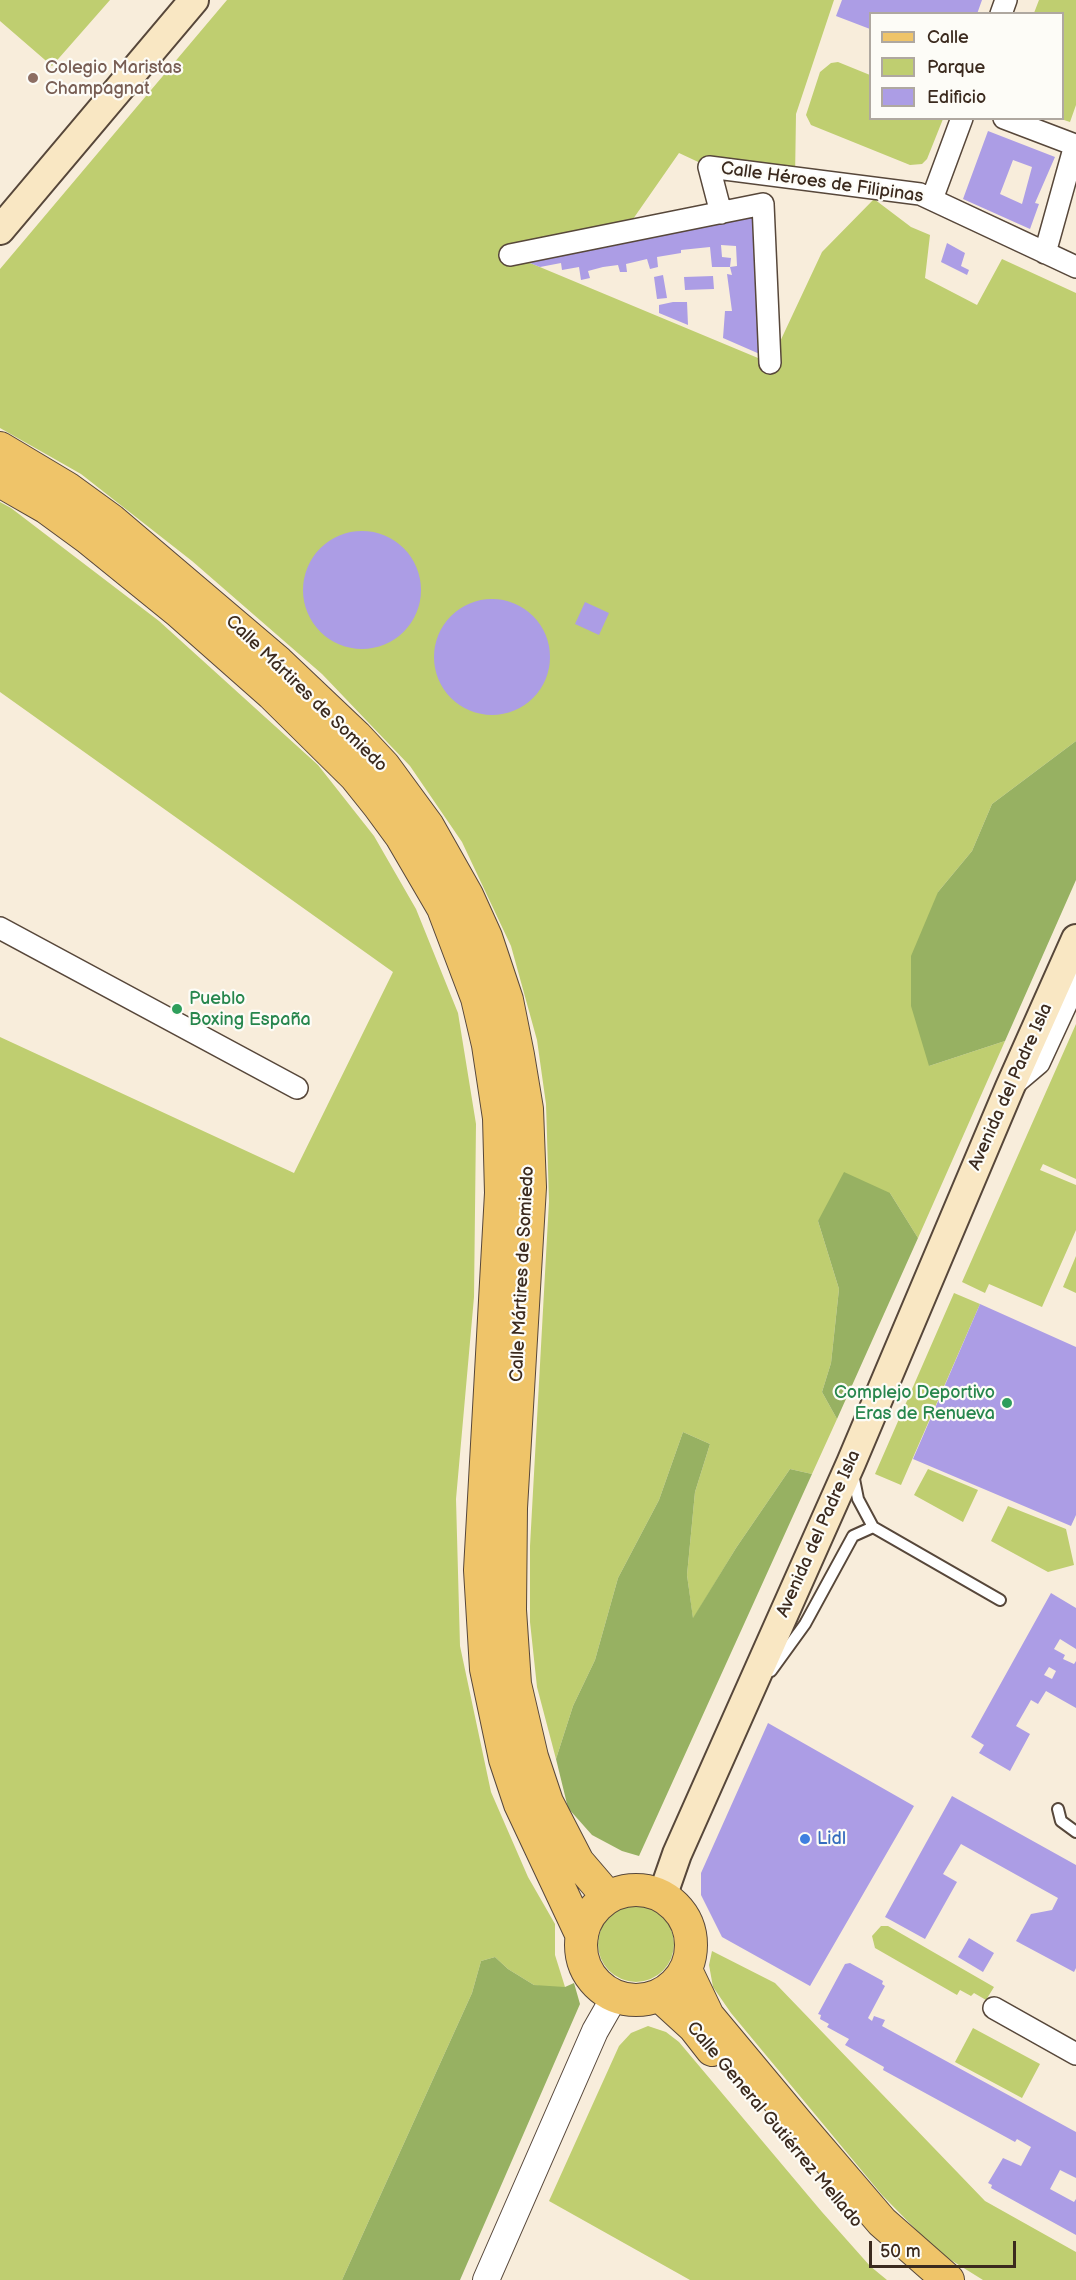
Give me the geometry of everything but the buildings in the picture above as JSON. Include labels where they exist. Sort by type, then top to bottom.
[{"type":"main road","points":[[0,230],[194,0]]},
{"type":"main road","name":"Calle Mártires de Somiedo","points":[[0,448],[47,475],[111,520],[278,662],[356,736],[384,766],[428,826],[467,895],[486,937],[507,1000],[520,1066],[527,1108],[531,1187],[511,1508],[510,1610],[515,1684],[532,1757],[548,1802],[578,1862],[608,1897]]},
{"type":"main road","name":"Calle Mártires de Somiedo","points":[[0,481],[47,508],[88,538],[178,611],[272,694],[355,776],[379,806],[401,836],[443,908],[477,999],[488,1045],[499,1118],[501,1193],[480,1570],[486,1669],[505,1759],[520,1804],[582,1936]]},
{"type":"main road","name":"Avenida del Padre Isla","points":[[662,1897],[677,1854],[851,1463],[1010,1087],[1074,947]]},
{"type":"main road","points":[[634,1890],[662,1897],[685,1922],[690,1937],[691,1954],[686,1970],[674,1984],[659,1995],[637,2000],[615,1996],[600,1987],[588,1969],[582,1953],[582,1936],[586,1919],[608,1897],[634,1890]]},
{"type":"main road","name":"Calle General Gutiérrez Mellado","points":[[686,1970],[708,2016],[798,2124],[882,2222],[948,2280]]},
{"type":"main road","name":"Calle General Gutiérrez Mellado","points":[[659,1995],[694,2027],[832,2197],[894,2263],[915,2280]]},
{"type":"street","points":[[932,199],[961,120]]},
{"type":"street","points":[[1009,120],[1076,145],[1045,253]]},
{"type":"street","name":"Calle Héroes de Filipinas","points":[[721,213],[709,167],[920,194],[1076,267]]},
{"type":"street","name":"Calle Héroes de Filipinas","points":[[510,255],[763,204],[770,363]]},
{"type":"street","points":[[0,928],[297,1088]]},
{"type":"street","points":[[1010,1087],[1039,1064],[1076,983]]},
{"type":"street","points":[[486,2280],[595,2031],[615,1996]]},
{"type":"street","points":[[994,2008],[1076,2054]]},
{"type":"lane","points":[[851,1463],[858,1499],[873,1527],[1000,1600]]},
{"type":"lane","points":[[736,1720],[805,1624],[853,1536],[873,1527]]},
{"type":"lane","points":[[1058,1809],[1061,1821],[1076,1832]]},
{"type":"green space","points":[[0,0],[110,0],[52,66],[0,21]]},
{"type":"green space","points":[[227,0],[834,0],[796,114],[795,179],[709,167],[679,153],[624,232],[511,255],[770,363],[822,252],[874,199],[911,227],[930,235],[925,278],[977,305],[1002,259],[1076,293],[1076,741],[992,804],[972,851],[938,892],[929,1066],[1005,1041],[918,1238],[890,1193],[818,1221],[839,1289],[831,1363],[822,1392],[837,1419],[812,1474],[790,1469],[736,1548],[693,1619],[687,1575],[695,1492],[710,1444],[683,1432],[659,1500],[618,1578],[595,1660],[573,1706],[556,1759],[537,1687],[530,1622],[530,1546],[549,1201],[546,1104],[537,1040],[511,946],[462,842],[410,766],[322,674],[192,561],[81,474],[0,428],[0,269]]},
{"type":"green space","points":[[1039,0],[1076,0],[1076,105],[1070,122],[1064,120],[1064,12],[1034,12]]},
{"type":"green space","points":[[838,62],[869,75],[869,120],[943,120],[927,159],[922,164],[910,165],[811,125],[806,115],[820,72],[831,63]]},
{"type":"green space","points":[[0,502],[159,621],[318,765],[374,836],[416,909],[458,1013],[476,1124],[474,1297],[456,1499],[460,1646],[491,1792],[528,1877],[555,1924],[555,1955],[565,1987],[554,1989],[534,1985],[508,1969],[495,1957],[481,1961],[472,1993],[342,2280],[0,2280],[0,1037],[294,1173],[393,972],[0,692]]},
{"type":"green space","points":[[1076,741],[1076,880],[1005,1041],[929,1066],[911,1006],[911,956],[938,892],[972,851],[992,804]]},
{"type":"green space","points":[[1076,1024],[1076,1179],[1043,1164],[1040,1170],[1076,1185],[1076,1230],[1042,1307],[989,1284],[985,1293],[962,1282]]},
{"type":"green space","points":[[844,1172],[890,1193],[918,1238],[837,1419],[822,1392],[831,1363],[839,1289],[818,1221]]},
{"type":"green space","points":[[1076,1256],[1076,1293],[1063,1287]]},
{"type":"green space","points":[[954,1293],[980,1304],[901,1485],[875,1474]]},
{"type":"green space","points":[[683,1432],[710,1444],[695,1492],[687,1575],[693,1618],[736,1548],[790,1469],[812,1474],[639,1856],[622,1851],[592,1835],[568,1808],[556,1759],[573,1706],[595,1660],[618,1578],[659,1500]]},
{"type":"green space","points":[[928,1469],[978,1490],[963,1522],[914,1495]]},
{"type":"green space","points":[[1008,1506],[1066,1529],[1074,1565],[1048,1572],[991,1541]]},
{"type":"green space","points":[[636,1906],[651,1909],[663,1917],[671,1929],[674,1944],[671,1959],[663,1971],[651,1979],[636,1982],[621,1979],[609,1971],[601,1959],[598,1944],[601,1929],[609,1917],[621,1909]]},
{"type":"green space","points":[[881,1926],[888,1926],[994,1987],[986,2000],[974,1993],[971,1996],[960,1990],[957,1995],[875,1948],[872,1936]]},
{"type":"green space","points":[[712,1951],[775,1983],[985,2201],[1076,2252],[1076,2280],[983,2280],[938,2252],[882,2195],[731,2013],[713,1987],[709,1965]]},
{"type":"green space","points":[[495,1957],[508,1969],[534,1985],[565,1987],[574,1983],[580,2004],[460,2280],[342,2280],[472,1993],[481,1961]]},
{"type":"green space","points":[[648,2026],[666,2032],[679,2042],[822,2212],[870,2266],[887,2280],[690,2280],[549,2201],[619,2046],[631,2033]]},
{"type":"green space","points":[[973,2028],[1040,2064],[1022,2098],[955,2062]]},
{"type":"place","name":"Colegio Maristas Champagnat","points":[[33,78]]},
{"type":"place","name":"Pueblo Boxing España","points":[[177,1009]]},
{"type":"place","name":"Complejo Deportivo Eras de Renueva","points":[[1007,1403]]},
{"type":"place","name":"Lidl","points":[[805,1839]]}]
